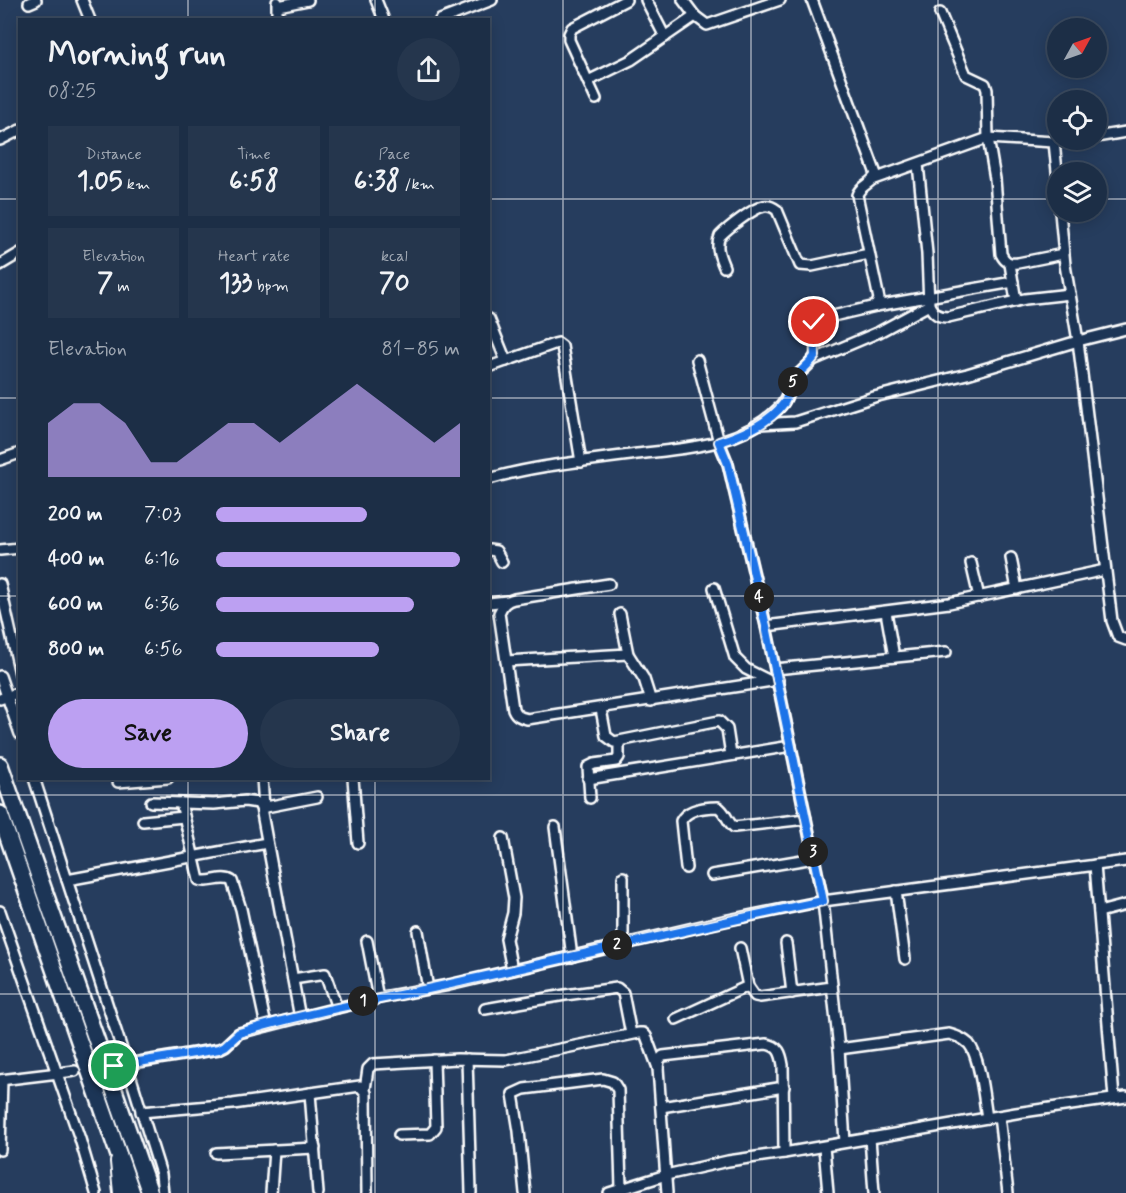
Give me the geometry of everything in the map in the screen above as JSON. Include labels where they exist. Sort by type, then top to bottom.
[{"type":"highway","points":[[0,765],[150,1193]]},
{"type":"highway","points":[[0,814],[132,1193]]},
{"type":"main road","points":[[117,1145],[121,1193]]},
{"type":"main road","points":[[144,1175],[155,1193]]},
{"type":"street","points":[[82,0],[89,18]]},
{"type":"street","points":[[277,3],[308,0]]},
{"type":"street","points":[[376,0],[383,18]]},
{"type":"street","points":[[445,18],[492,0]]},
{"type":"street","points":[[596,99],[569,40],[569,34],[578,25],[626,0]]},
{"type":"street","points":[[646,0],[665,37]]},
{"type":"street","points":[[683,0],[695,16],[706,25],[780,0]]},
{"type":"street","points":[[812,0],[876,174],[874,179]]},
{"type":"street","points":[[940,13],[966,75],[985,84],[988,138],[996,188],[1000,254],[1010,264],[1063,254]]},
{"type":"street","points":[[588,81],[631,60],[695,16]]},
{"type":"street","points":[[0,140],[18,131]]},
{"type":"street","points":[[1107,135],[1126,132]]},
{"type":"street","points":[[876,306],[879,298],[857,195],[862,187],[874,179],[988,138],[1047,142]]},
{"type":"street","points":[[918,164],[927,254],[928,300],[933,313],[939,317],[948,317],[1016,301],[1070,294]]},
{"type":"street","points":[[724,267],[717,242],[720,236],[757,208],[765,205],[777,210],[800,266],[812,266],[869,254]]},
{"type":"street","points":[[1061,222],[1063,254],[1078,341],[1113,630],[1118,637],[1126,640]]},
{"type":"street","points":[[0,265],[18,254]]},
{"type":"street","points":[[1010,264],[1016,301]]},
{"type":"street","points":[[813,360],[816,351],[814,322],[820,319],[876,306],[928,300],[1013,282]]},
{"type":"street","points":[[490,479],[523,471],[719,442],[740,435],[783,404],[795,378],[813,360],[879,332],[928,300]]},
{"type":"street","points":[[490,321],[506,361]]},
{"type":"street","points":[[758,424],[795,422],[865,400],[1126,329]]},
{"type":"street","points":[[490,367],[554,344],[558,343],[562,346],[581,462]]},
{"type":"street","points":[[697,360],[719,442],[728,464],[766,626],[775,669],[774,681],[791,746],[823,901],[839,1049],[845,1142]]},
{"type":"street","points":[[0,460],[18,454]]},
{"type":"street","points":[[0,550],[18,548]]},
{"type":"street","points":[[490,550],[496,551],[502,562]]},
{"type":"street","points":[[1011,558],[1017,589]]},
{"type":"street","points":[[971,563],[979,597]]},
{"type":"street","points":[[766,626],[886,612],[979,597],[1105,570]]},
{"type":"street","points":[[0,584],[18,665]]},
{"type":"street","points":[[490,603],[609,584]]},
{"type":"street","points":[[714,588],[735,658],[746,669],[774,681]]},
{"type":"street","points":[[508,601],[501,606],[499,613],[513,709],[520,717],[527,719],[601,709],[774,681]]},
{"type":"street","points":[[886,612],[894,657]]},
{"type":"street","points":[[620,614],[628,654],[644,680],[651,701]]},
{"type":"street","points":[[775,669],[946,652]]},
{"type":"street","points":[[506,661],[628,654]]},
{"type":"street","points":[[0,676],[4,698],[18,730]]},
{"type":"street","points":[[601,709],[606,736],[610,740],[619,742],[719,722],[727,729],[731,755]]},
{"type":"street","points":[[590,798],[588,767],[616,761],[619,757],[619,742]]},
{"type":"street","points":[[588,779],[791,746]]},
{"type":"street","points":[[35,780],[127,1065],[160,1174],[163,1193]]},
{"type":"street","points":[[118,782],[143,780]]},
{"type":"street","points":[[262,780],[267,843],[300,1018]]},
{"type":"street","points":[[353,780],[358,843]]},
{"type":"street","points":[[151,802],[214,804],[254,802],[263,807],[317,797]]},
{"type":"street","points":[[181,803],[200,880],[203,882],[226,878],[232,881],[243,917],[266,1026]]},
{"type":"street","points":[[686,868],[681,822],[691,812],[718,807],[723,810],[730,824],[734,826],[806,819]]},
{"type":"street","points":[[143,821],[184,817]]},
{"type":"street","points":[[555,827],[572,957]]},
{"type":"street","points":[[503,838],[514,898],[513,913],[506,939],[512,970]]},
{"type":"street","points":[[67,880],[267,843]]},
{"type":"street","points":[[712,875],[814,858]]},
{"type":"street","points":[[114,1066],[219,1049],[239,1033],[337,1008],[823,901],[1126,861]]},
{"type":"street","points":[[1095,865],[1114,1098]]},
{"type":"street","points":[[623,877],[623,944]]},
{"type":"street","points":[[896,891],[905,959]]},
{"type":"street","points":[[1099,912],[1126,905]]},
{"type":"street","points":[[0,911],[87,1160],[96,1193]]},
{"type":"street","points":[[417,931],[428,989]]},
{"type":"street","points":[[367,941],[378,998]]},
{"type":"street","points":[[0,944],[12,943]]},
{"type":"street","points":[[786,943],[792,993]]},
{"type":"street","points":[[740,948],[748,987],[755,996],[760,998],[832,987]]},
{"type":"street","points":[[292,979],[325,974],[337,1008]]},
{"type":"street","points":[[676,1019],[748,987]]},
{"type":"street","points":[[484,1009],[617,988],[623,993],[631,1034]]},
{"type":"street","points":[[367,1193],[364,1089],[368,1069],[373,1064],[467,1059],[506,1060],[643,1033],[658,1068]]},
{"type":"street","points":[[839,1049],[949,1034],[960,1036],[975,1053],[987,1118]]},
{"type":"street","points":[[667,1193],[658,1068],[659,1060],[670,1053],[766,1044],[778,1049],[782,1055],[784,1087],[784,1153]]},
{"type":"street","points":[[467,1059],[471,1193]]},
{"type":"street","points":[[399,1135],[430,1134],[436,1127],[434,1060]]},
{"type":"street","points":[[0,1149],[1,1080],[75,1071]]},
{"type":"street","points":[[525,1193],[513,1094],[524,1089],[603,1079],[613,1082],[618,1090],[621,1188]]},
{"type":"street","points":[[141,1112],[233,1104],[356,1086],[364,1089]]},
{"type":"street","points":[[661,1107],[784,1087]]},
{"type":"street","points":[[310,1093],[318,1193]]},
{"type":"street","points":[[609,1193],[666,1175],[728,1161],[1126,1097]]},
{"type":"street","points":[[999,1116],[1008,1193]]},
{"type":"street","points":[[870,1138],[874,1193]]},
{"type":"street","points":[[824,1147],[828,1193]]},
{"type":"street","points":[[216,1153],[315,1148]]},
{"type":"street","points":[[271,1193],[274,1150]]},
{"type":"route","points":[[114,1066],[219,1049],[239,1033],[369,1000],[449,985],[723,921],[823,901],[766,626],[728,464],[719,442],[740,435],[783,404],[795,378],[815,356],[814,322]]}]
